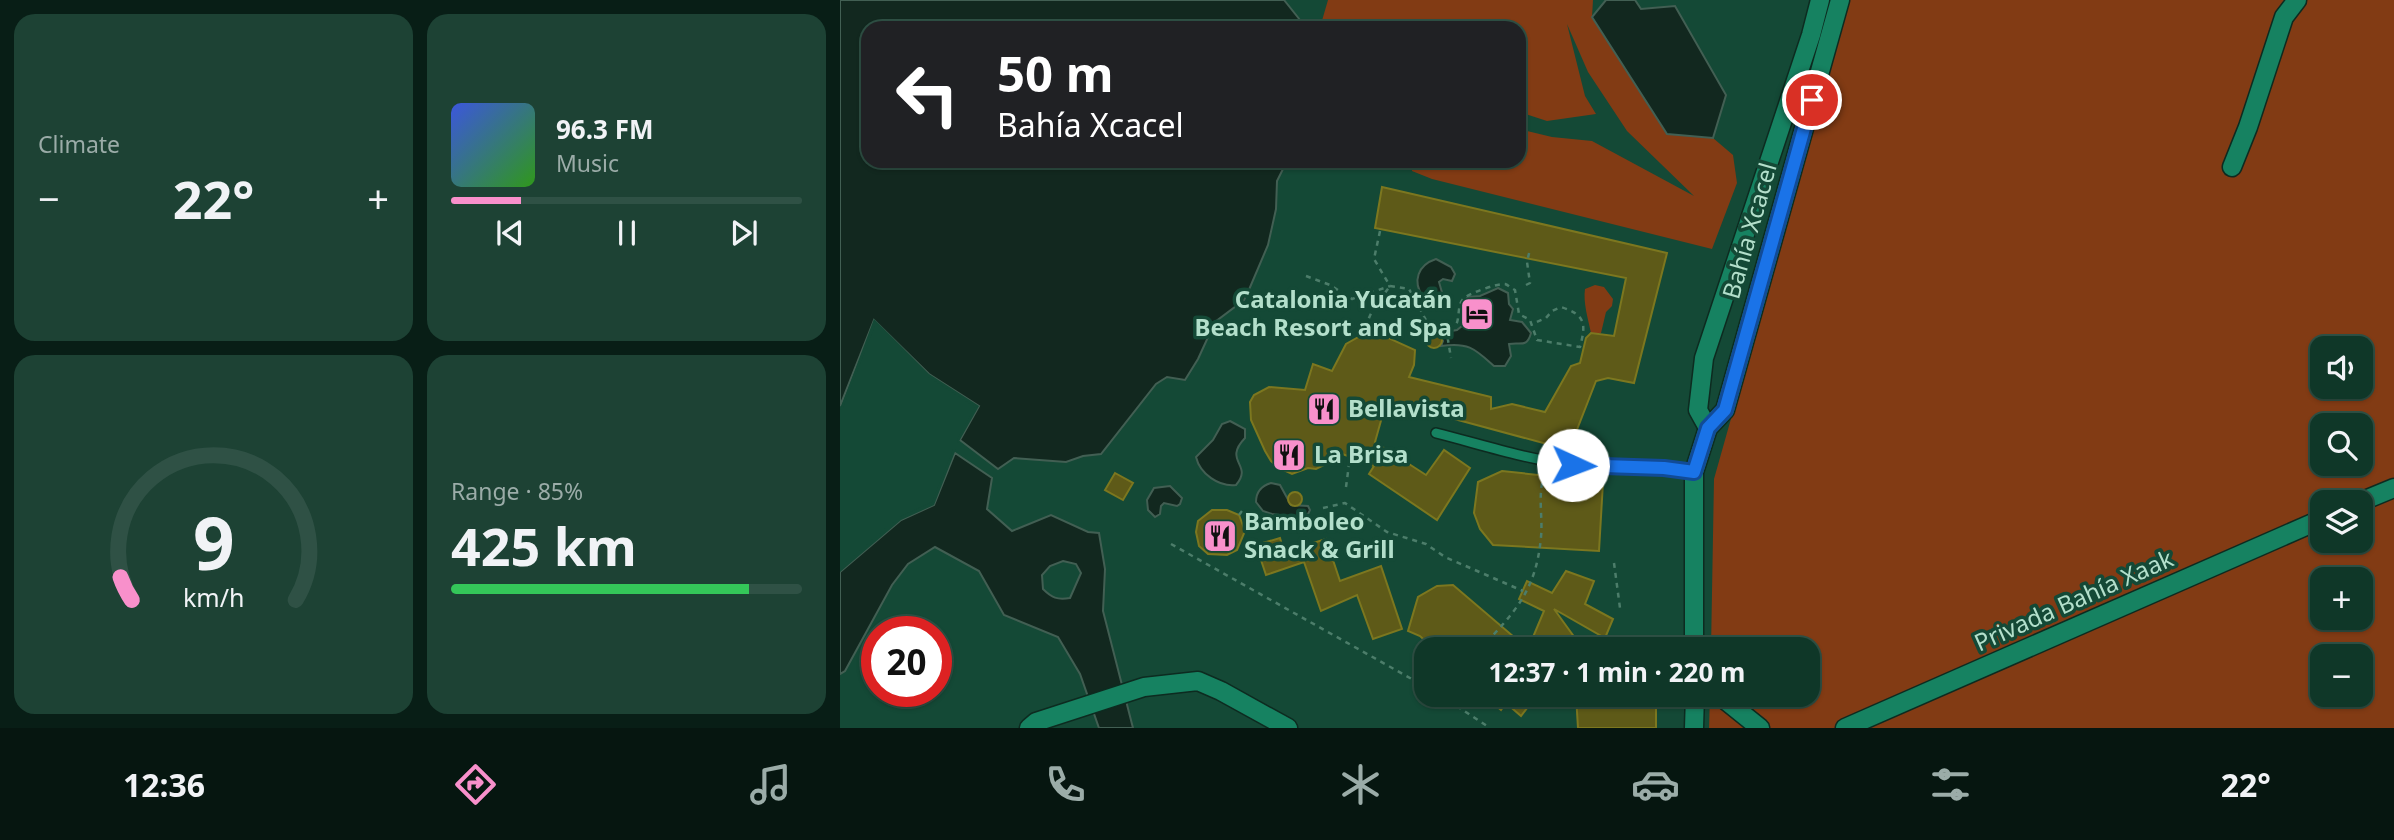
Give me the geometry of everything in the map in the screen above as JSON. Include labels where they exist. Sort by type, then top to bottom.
[{"type":"street","name":"Bahía Xcacel","points":[[1708,428],[1698,411],[1704,358],[1820,0]]},
{"type":"street","name":"Bahía Xcacel","points":[[1694,637],[1694,472],[1708,428],[1725,410],[1840,0]]},
{"type":"street","points":[[2232,167],[2284,17],[2297,0]]},
{"type":"street","points":[[2373,497],[2394,488]]},
{"type":"street","name":"Privada Bahía Xaak","points":[[1845,728],[2310,524]]},
{"type":"street","points":[[1029,728],[1036,722],[1144,687],[1198,681],[1288,728]]},
{"type":"street","points":[[1695,707],[1695,728]]},
{"type":"street","points":[[1734,707],[1759,728]]},
{"type":"lane","points":[[1436,433],[1549,462],[1694,472]]},
{"type":"path","points":[[1380,232],[1374,259],[1390,286]]},
{"type":"path","points":[[1527,285],[1530,283],[1527,262],[1530,249]]},
{"type":"path","points":[[1306,276],[1330,285],[1352,299],[1390,286],[1409,289],[1427,322],[1435,328],[1446,330],[1456,325],[1463,298],[1492,285],[1504,284],[1515,290],[1519,314],[1532,324],[1537,340],[1580,347],[1584,323],[1573,311],[1561,307],[1532,324]]},
{"type":"path","points":[[1367,328],[1366,322],[1390,286]]},
{"type":"path","points":[[1446,330],[1451,358]]},
{"type":"path","points":[[1346,487],[1350,457]]},
{"type":"path","points":[[1491,637],[1519,607],[1534,575],[1541,537],[1541,482],[1549,462]]},
{"type":"path","points":[[1323,509],[1345,503],[1387,532],[1426,544],[1445,556],[1522,591]]},
{"type":"path","points":[[1238,515],[1245,507]]},
{"type":"path","points":[[1171,544],[1414,680]]},
{"type":"path","points":[[1614,563],[1620,608]]},
{"type":"path","points":[[1458,707],[1490,728]]},
{"type":"shaded area","points":[[840,0],[1284,0],[1300,20],[861,21],[861,168],[1284,168],[1277,181],[1276,209],[1268,245],[1244,300],[1215,322],[1185,380],[1167,377],[1156,384],[1101,454],[1066,462],[1014,458],[998,469],[960,440],[979,406],[929,374],[874,320],[840,406]]},
{"type":"shaded area","points":[[1328,0],[1593,0],[1592,17],[1667,134],[1713,138],[1733,155],[1737,183],[1712,249],[1432,179],[1412,171],[1412,168],[1526,168],[1526,131],[1552,137],[1592,141],[1694,196],[1627,131],[1588,72],[1567,24],[1585,96],[1596,114],[1547,121],[1526,114],[1526,21],[1322,21]]},
{"type":"shaded area","points":[[1606,0],[1635,0],[1641,9],[1675,6],[1726,95],[1713,138],[1667,134],[1592,17]]},
{"type":"shaded area","points":[[1849,0],[2394,0],[2394,728],[1709,728],[1710,707],[1820,707],[1820,637],[1711,637],[1714,479]]},
{"type":"shaded area","points":[[1436,259],[1451,267],[1455,274],[1452,281],[1443,279],[1439,282],[1443,296],[1440,302],[1423,297],[1418,285],[1421,269]]},
{"type":"shaded area","points":[[1595,285],[1604,287],[1613,299],[1612,306],[1606,312],[1601,333],[1591,333],[1585,305],[1585,289]]},
{"type":"shaded area","points":[[1498,288],[1508,293],[1509,304],[1513,309],[1510,320],[1522,322],[1531,333],[1525,343],[1509,344],[1511,356],[1505,366],[1494,366],[1476,351],[1465,346],[1441,346],[1443,341],[1439,333],[1457,330],[1462,326],[1463,302],[1468,297],[1480,296]]},
{"type":"shaded area","points":[[1230,421],[1245,429],[1245,438],[1236,453],[1242,472],[1236,485],[1223,484],[1211,478],[1196,457],[1213,440],[1222,424]]},
{"type":"shaded area","points":[[955,453],[992,478],[987,509],[1012,531],[1051,515],[1088,532],[1099,533],[1105,569],[1103,611],[1133,728],[1099,728],[1080,674],[1058,637],[1004,615],[979,571],[935,547],[908,564],[892,585],[875,616],[861,616],[861,642],[845,671],[840,674],[840,572],[901,520],[934,505]],"holes":[[[1063,561],[1076,564],[1081,573],[1070,598],[1055,598],[1043,589],[1042,575],[1050,566]]]},
{"type":"shaded area","points":[[1271,483],[1280,485],[1291,505],[1308,506],[1308,514],[1294,517],[1263,511],[1256,502],[1257,495]]},
{"type":"shaded area","points":[[1170,486],[1182,498],[1180,504],[1177,506],[1164,503],[1160,514],[1155,517],[1148,510],[1147,500],[1154,488]]},
{"type":"pier","points":[[874,319],[929,374],[979,406],[958,443],[957,439],[975,407],[927,376],[875,326],[840,410]]},
{"type":"pier","points":[[953,449],[956,449],[934,505],[901,520],[840,572],[840,567],[899,517],[932,502]]},
{"type":"building","points":[[1382,187],[1667,253],[1634,383],[1608,378],[1596,381],[1569,450],[1399,404],[1382,417],[1375,442],[1426,475],[1444,450],[1470,468],[1437,520],[1369,474],[1374,466],[1332,450],[1324,465],[1316,469],[1308,468],[1292,474],[1279,468],[1265,451],[1251,420],[1250,402],[1254,395],[1269,387],[1305,390],[1313,364],[1332,371],[1346,344],[1371,330],[1415,350],[1414,365],[1409,377],[1491,397],[1491,409],[1512,404],[1545,412],[1571,366],[1580,363],[1586,338],[1591,333],[1614,336],[1626,278],[1375,228]]},
{"type":"building","points":[[1431,332],[1437,332],[1442,340],[1440,346],[1431,348],[1426,343],[1426,337]]},
{"type":"building","points":[[1502,471],[1603,482],[1599,551],[1493,545],[1480,529],[1474,513],[1478,482]]},
{"type":"building","points":[[1115,473],[1133,483],[1123,500],[1105,490]]},
{"type":"building","points":[[1292,492],[1298,492],[1302,499],[1298,506],[1292,506],[1288,502],[1288,496]]},
{"type":"building","name":"Bamboleo Snack & Grill","points":[[1212,510],[1227,510],[1239,515],[1245,531],[1237,550],[1227,555],[1208,554],[1199,546],[1196,532],[1198,521]]},
{"type":"building","points":[[1280,538],[1284,552],[1326,539],[1340,581],[1381,566],[1402,629],[1373,639],[1357,595],[1321,611],[1304,562],[1266,575],[1256,545]]},
{"type":"building","points":[[1566,571],[1594,581],[1585,604],[1613,619],[1603,637],[1554,609],[1574,637],[1533,637],[1544,611],[1519,599],[1527,581],[1552,593]]},
{"type":"building","points":[[1453,585],[1514,637],[1421,637],[1408,631],[1418,597],[1437,586]]},
{"type":"building","points":[[1511,707],[1528,707],[1521,716]]},
{"type":"building","points":[[1577,707],[1656,707],[1656,728],[1578,728]]},
{"type":"place","name":"Catalonia Yucatán Beach Resort and Spa","points":[[1477,314]]},
{"type":"place","name":"Bellavista","points":[[1324,409]]},
{"type":"place","name":"La Brisa","points":[[1289,455]]},
{"type":"place","name":"Bamboleo Snack & Grill","points":[[1220,536]]},
{"type":"route","points":[[1573,465],[1664,468],[1694,472],[1708,428],[1725,410],[1812,100]]}]
